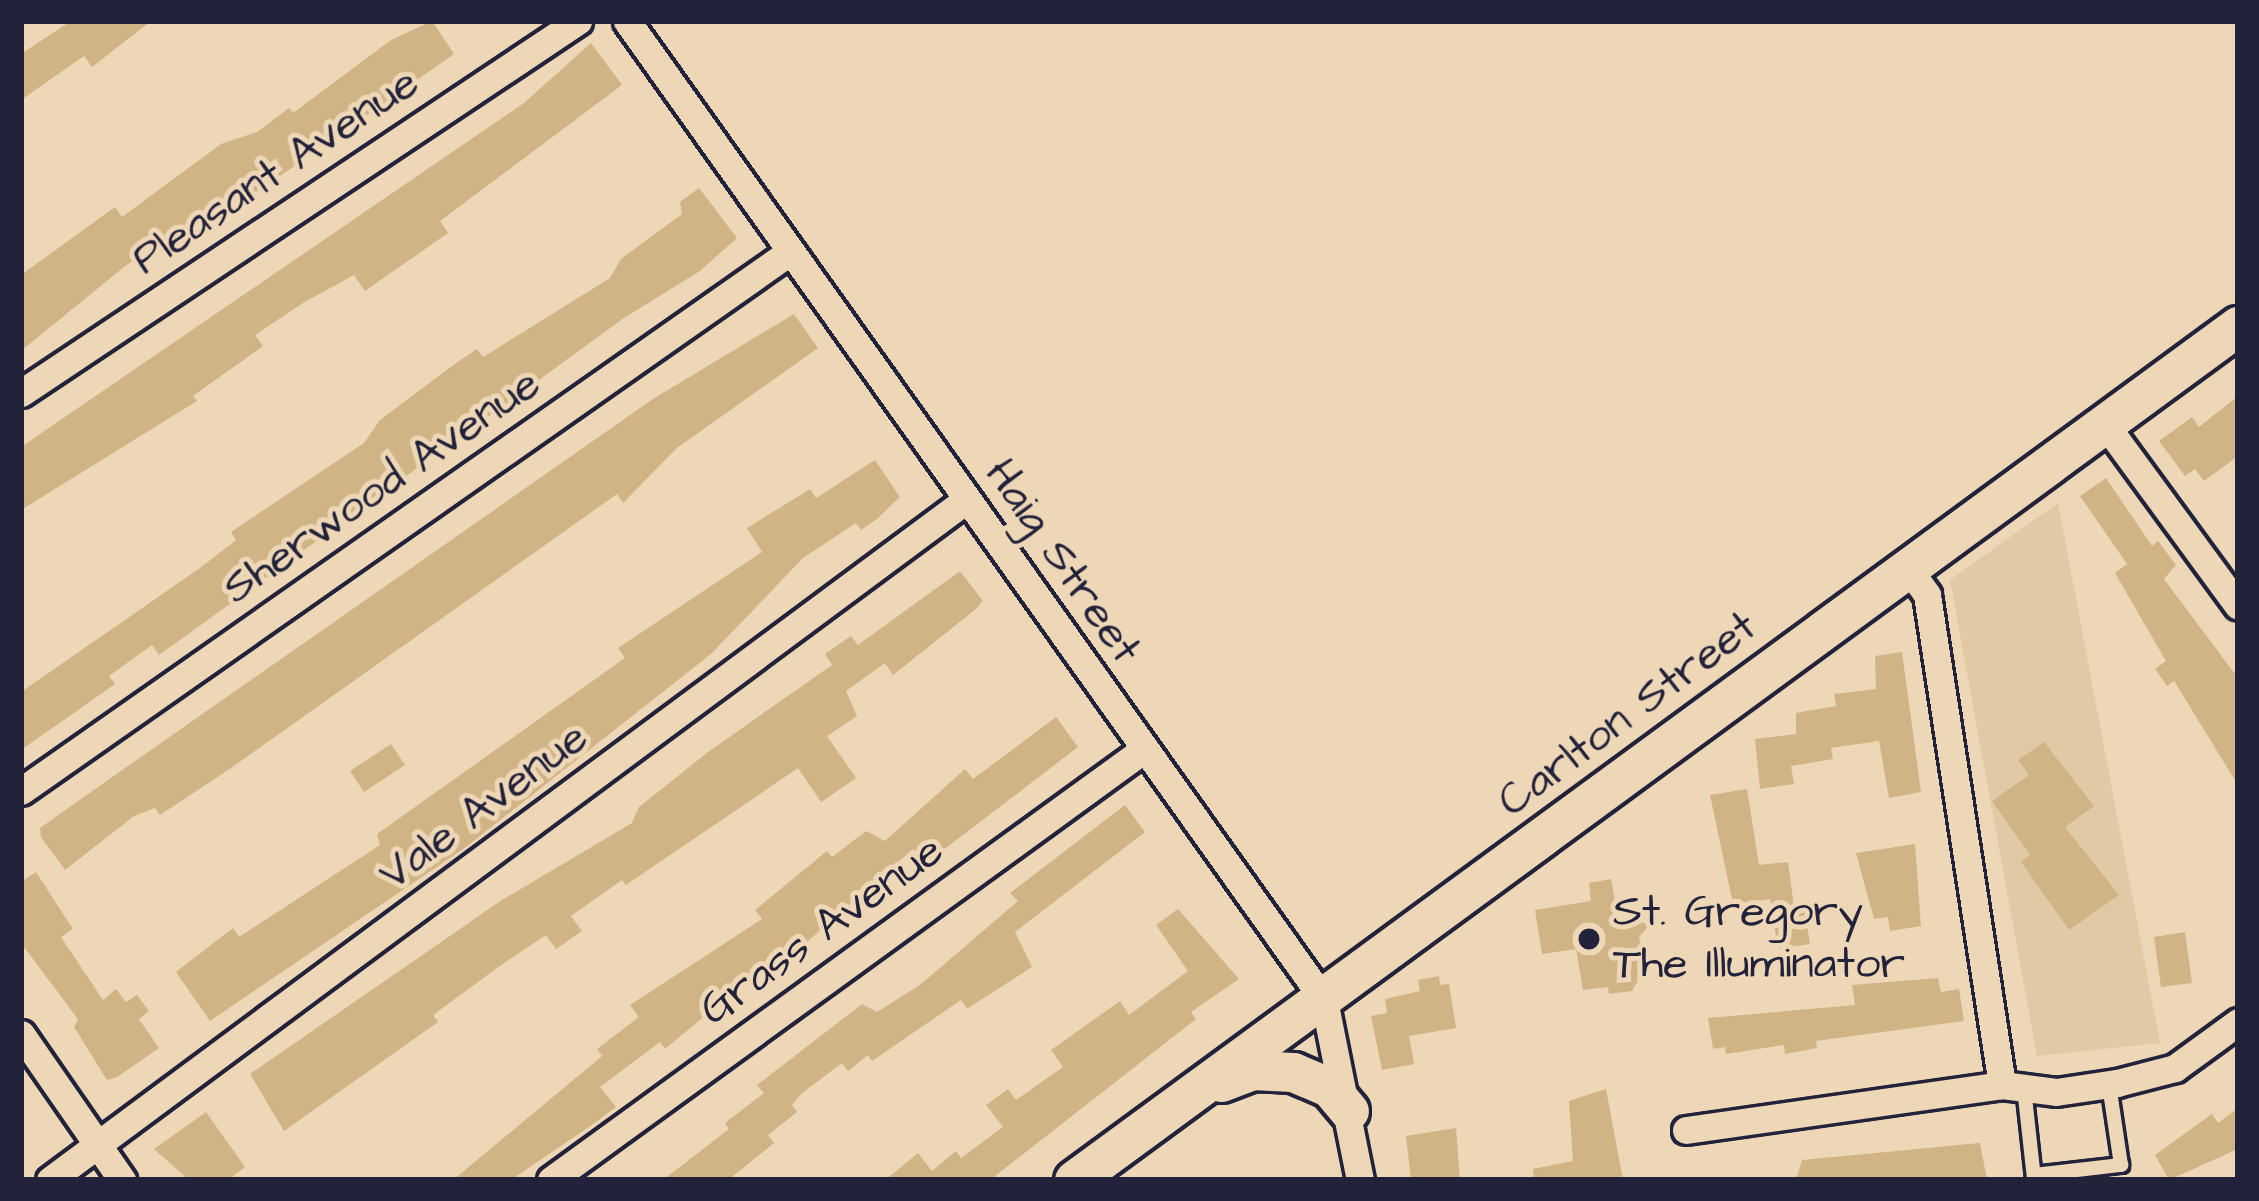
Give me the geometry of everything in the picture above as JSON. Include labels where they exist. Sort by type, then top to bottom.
[{"type":"main road","name":"Carlton Street","points":[[1074,1180],[2238,326]]},
{"type":"main road","points":[[1194,1094],[1252,1070],[1293,1072],[1329,1087],[1349,1111]]},
{"type":"street","name":"Pleasant Avenue","points":[[21,393],[578,21]]},
{"type":"street","name":"Haig Street","points":[[627,21],[1324,1000],[1360,1180]]},
{"type":"street","name":"Sherwood Avenue","points":[[21,791],[791,251]]},
{"type":"street","points":[[2105,424],[2238,606]]},
{"type":"street","name":"Vale Avenue","points":[[50,1180],[966,500]]},
{"type":"street","points":[[1907,567],[1927,596],[2013,1087]]},
{"type":"street","name":"Grass Avenue","points":[[551,1180],[1143,750]]},
{"type":"street","points":[[1686,1130],[2013,1087],[2109,1084],[2175,1068],[2238,1022]]},
{"type":"street","points":[[21,1034],[122,1180]]},
{"type":"lane","points":[[2013,1087],[2034,1177],[2121,1165],[2109,1084]]},
{"type":"shaded area","points":[[2058,503],[2160,1043],[2037,1056],[1950,580]]},
{"type":"building","points":[[71,21],[151,21],[92,67],[84,56],[21,100],[21,54]]},
{"type":"building","points":[[432,21],[454,54],[263,188],[230,206],[221,202],[124,267],[21,351],[21,275],[115,207],[122,217],[221,144],[257,132],[289,108],[293,113],[391,40]]},
{"type":"building","points":[[591,43],[622,85],[440,221],[448,233],[365,291],[354,275],[303,303],[255,335],[263,346],[193,396],[197,401],[21,510],[21,447],[524,103]]},
{"type":"building","points":[[699,188],[737,238],[700,271],[624,318],[159,655],[152,645],[109,676],[115,684],[21,750],[21,692],[200,568],[236,540],[231,532],[364,443],[380,420],[452,366],[477,349],[483,357],[610,278],[621,259],[682,214],[680,202]]},
{"type":"building","points":[[794,314],[818,348],[677,448],[623,503],[617,494],[231,768],[160,815],[155,808],[134,816],[65,870],[41,837],[40,828],[653,399]]},
{"type":"building","points":[[2238,396],[2238,456],[2204,481],[2195,469],[2185,476],[2159,441],[2192,417],[2199,427]]},
{"type":"building","points":[[875,460],[900,497],[878,518],[861,530],[856,523],[803,558],[711,654],[466,847],[210,1021],[176,972],[233,928],[239,937],[380,845],[377,834],[625,658],[618,648],[762,552],[747,528],[810,489],[816,498]]},
{"type":"building","points":[[2106,478],[2152,546],[2158,541],[2176,565],[2164,579],[2238,678],[2238,785],[2174,681],[2167,686],[2155,669],[2166,661],[2115,573],[2127,564],[2080,496]]},
{"type":"building","points":[[960,571],[983,601],[976,609],[893,675],[885,663],[846,691],[857,716],[827,736],[856,778],[821,802],[798,768],[626,885],[622,880],[571,916],[582,931],[556,949],[546,935],[497,968],[433,1015],[438,1022],[284,1131],[250,1074],[502,900],[632,823],[639,807],[708,752],[832,665],[825,654],[851,636],[858,645]]},
{"type":"building","points":[[1902,652],[1921,792],[1889,798],[1879,741],[1831,748],[1833,759],[1791,766],[1794,784],[1760,789],[1755,739],[1796,734],[1796,713],[1836,706],[1834,694],[1876,689],[1875,656]]},
{"type":"building","points":[[1056,717],[1078,747],[925,864],[913,849],[800,948],[795,941],[665,1049],[660,1042],[600,1087],[616,1107],[511,1180],[453,1180],[602,1056],[597,1049],[639,1017],[630,1005],[762,919],[755,910],[827,851],[832,857],[866,831],[885,841],[965,769],[973,779]]},
{"type":"building","points":[[2044,742],[2094,806],[2065,827],[2119,895],[2069,930],[2021,862],[2030,855],[1992,801],[2029,775],[2018,760]]},
{"type":"building","points":[[391,744],[405,765],[364,792],[350,771]]},
{"type":"building","points":[[1747,789],[1759,865],[1788,862],[1795,914],[1805,912],[1810,944],[1778,949],[1770,899],[1733,904],[1710,795]]},
{"type":"building","points":[[1125,805],[1145,832],[1015,932],[1032,967],[967,1009],[961,1000],[872,1061],[868,1055],[848,1071],[842,1063],[802,1093],[792,1105],[797,1112],[768,1135],[774,1143],[728,1180],[663,1180],[729,1129],[725,1123],[764,1093],[757,1085],[862,1004],[877,1012],[920,985],[1018,901],[1010,893]]},
{"type":"building","points":[[1915,844],[1921,926],[1890,931],[1888,917],[1874,919],[1856,853]]},
{"type":"building","points":[[36,872],[73,929],[61,937],[103,1000],[116,989],[126,1002],[137,995],[149,1011],[139,1019],[159,1048],[117,1077],[107,1080],[74,1027],[78,1019],[21,943],[21,882]]},
{"type":"building","name":"St. Gregory The Illuminator","points":[[1611,879],[1619,925],[1652,922],[1639,937],[1646,966],[1632,991],[1609,994],[1608,987],[1583,990],[1576,949],[1542,954],[1535,910],[1591,901],[1589,883]]},
{"type":"building","points":[[1178,909],[1239,979],[1191,1012],[1196,1019],[990,1180],[885,1180],[918,1153],[932,1171],[956,1151],[961,1158],[1003,1127],[986,1105],[1008,1089],[1016,1100],[1063,1067],[1051,1050],[1120,1001],[1129,1015],[1188,971],[1156,925]]},
{"type":"building","points":[[2185,932],[2192,983],[2161,987],[2154,937]]},
{"type":"building","points":[[1439,976],[1440,985],[1449,984],[1456,1028],[1409,1036],[1414,1064],[1382,1070],[1371,1016],[1387,1013],[1385,999],[1420,991],[1418,980]]},
{"type":"building","points":[[1938,978],[1941,992],[1959,989],[1964,1021],[1816,1041],[1817,1048],[1785,1054],[1784,1045],[1726,1054],[1725,1047],[1713,1049],[1708,1018],[1855,1005],[1852,985]]},
{"type":"building","points":[[1606,1089],[1623,1180],[1534,1180],[1533,1169],[1573,1161],[1569,1101]]},
{"type":"building","points":[[2238,1108],[2238,1149],[2169,1180],[2155,1155],[2212,1114],[2218,1123]]},
{"type":"building","points":[[206,1112],[245,1167],[228,1180],[189,1180],[154,1149]]},
{"type":"building","points":[[1456,1128],[1460,1180],[1411,1180],[1406,1136]]},
{"type":"building","points":[[1980,1143],[1987,1180],[1796,1180],[1802,1160]]},
{"type":"place","name":"St. Gregory The Illuminator","points":[[1589,939]]}]
